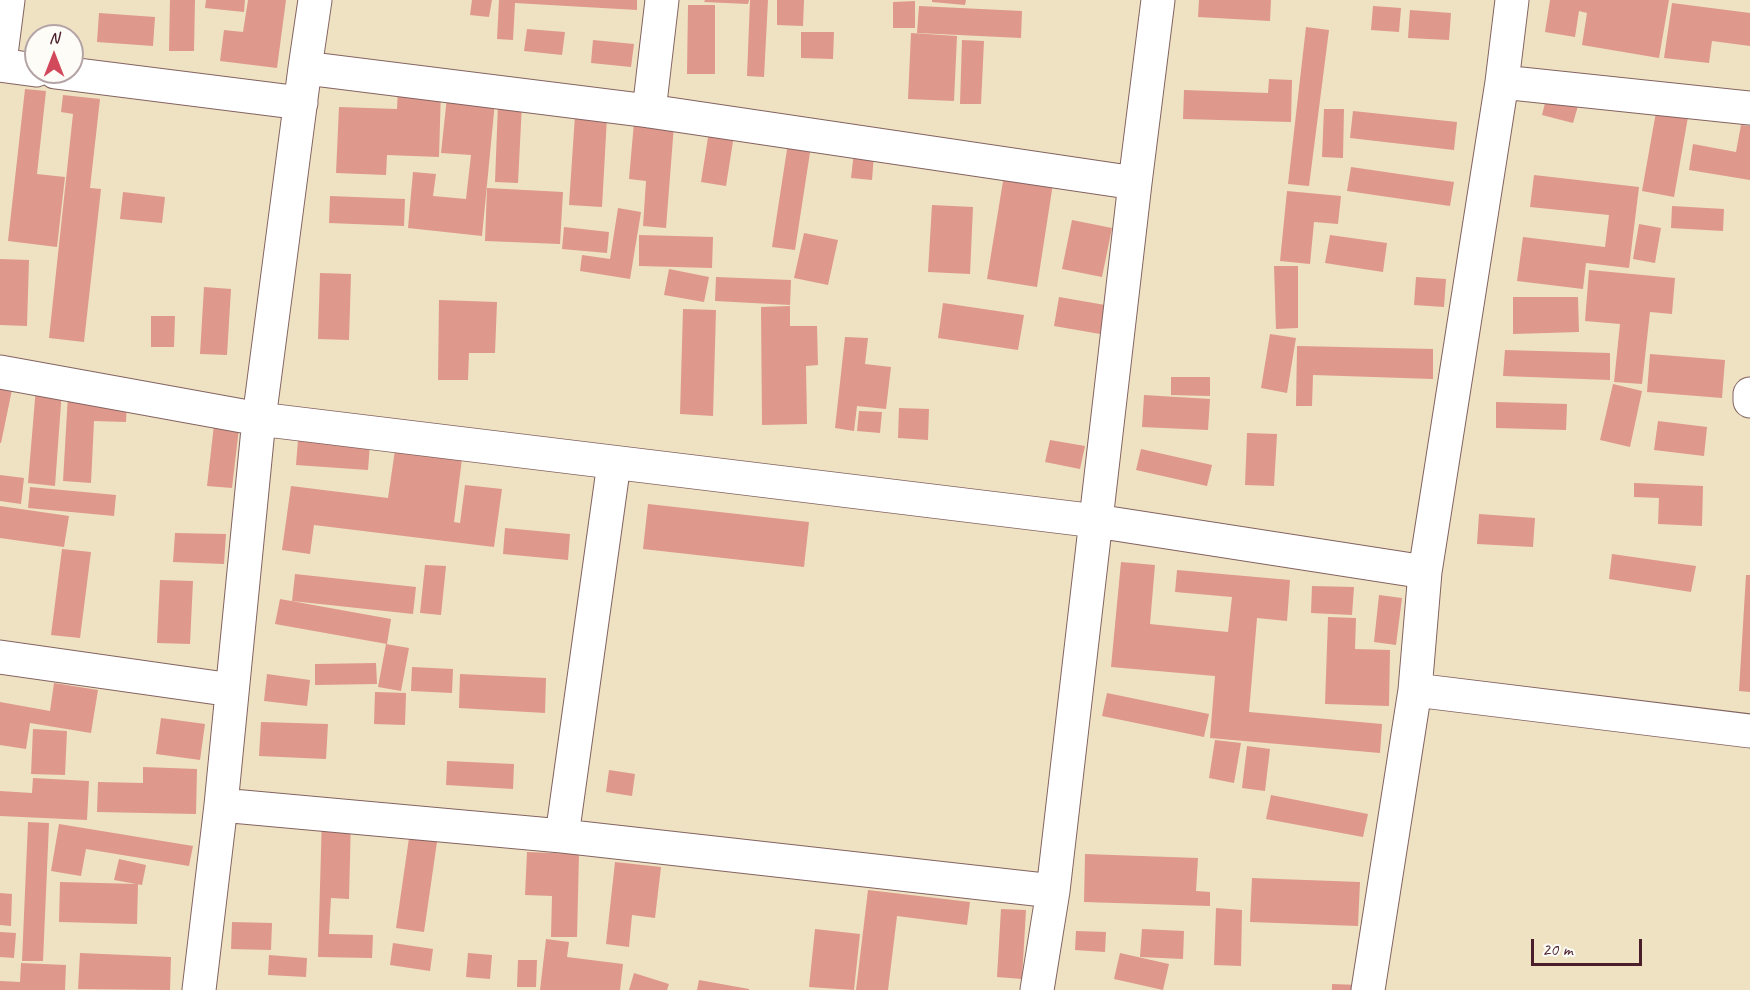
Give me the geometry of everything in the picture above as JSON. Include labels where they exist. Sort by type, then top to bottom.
[{"type":"street","points":[[8,0],[0,63],[24,68]]},
{"type":"street","points":[[200,990],[260,419],[315,0]]},
{"type":"street","points":[[649,111],[662,0]]},
{"type":"street","points":[[1037,990],[1053,891],[1158,0]]},
{"type":"street","points":[[1368,990],[1415,690],[1425,572],[1502,82],[1512,0]]},
{"type":"street","points":[[305,68],[649,111],[1135,183]]},
{"type":"street","points":[[84,76],[301,103]]},
{"type":"street","points":[[1502,82],[1750,108]]},
{"type":"street","points":[[0,372],[260,419],[1096,522],[1425,572]]},
{"type":"street","points":[[1750,394],[1750,401]]},
{"type":"street","points":[[562,836],[614,463]]},
{"type":"street","points":[[0,657],[232,690]]},
{"type":"street","points":[[1415,690],[1750,731]]},
{"type":"street","points":[[221,805],[562,836],[1053,891]]},
{"type":"building","points":[[170,0],[195,0],[194,51],[169,51]]},
{"type":"building","points":[[206,0],[245,0],[244,12],[205,8]]},
{"type":"building","points":[[248,0],[286,0],[277,68],[220,61],[224,30],[243,32]]},
{"type":"building","points":[[472,0],[492,0],[489,17],[470,15]]},
{"type":"building","points":[[499,0],[637,0],[637,10],[515,3],[513,40],[497,39]]},
{"type":"building","points":[[705,0],[749,0],[748,4],[704,2]]},
{"type":"building","points":[[750,0],[768,0],[764,77],[747,76]]},
{"type":"building","points":[[777,0],[804,0],[803,26],[777,25]]},
{"type":"building","points":[[932,0],[966,0],[965,5],[932,2]]},
{"type":"building","points":[[1199,0],[1271,0],[1270,21],[1198,17]]},
{"type":"building","points":[[1550,0],[1669,0],[1659,58],[1582,45],[1587,13],[1579,11],[1575,37],[1545,32]]},
{"type":"building","points":[[915,1],[915,28],[893,28],[893,2]]},
{"type":"building","points":[[1672,3],[1750,13],[1750,46],[1712,41],[1709,63],[1664,58]]},
{"type":"building","points":[[688,5],[715,5],[715,74],[687,74]]},
{"type":"building","points":[[919,6],[1022,11],[1021,38],[917,33]]},
{"type":"building","points":[[1373,6],[1401,8],[1399,32],[1371,30]]},
{"type":"building","points":[[1410,10],[1451,13],[1449,40],[1408,38]]},
{"type":"building","points":[[99,13],[155,17],[153,46],[97,42]]},
{"type":"building","points":[[1306,27],[1329,30],[1309,186],[1288,184]]},
{"type":"building","points":[[527,29],[565,32],[562,55],[524,51]]},
{"type":"building","points":[[801,32],[834,32],[833,59],[801,58]]},
{"type":"building","points":[[911,33],[957,36],[954,101],[908,99]]},
{"type":"building","points":[[593,40],[634,44],[631,67],[591,63]]},
{"type":"building","points":[[962,40],[984,41],[981,104],[960,104]]},
{"type":"building","points":[[1269,79],[1292,80],[1291,122],[1183,119],[1184,90],[1268,93]]},
{"type":"building","points":[[398,88],[441,90],[439,157],[387,155],[386,175],[336,173],[339,107],[397,109]]},
{"type":"building","points":[[25,89],[46,91],[37,174],[65,177],[57,247],[8,241]]},
{"type":"building","points":[[1548,91],[1580,99],[1573,123],[1542,115]]},
{"type":"building","points":[[63,95],[100,99],[90,188],[101,189],[84,342],[49,338],[73,114],[61,112]]},
{"type":"building","points":[[447,97],[495,102],[482,236],[408,228],[413,172],[436,174],[433,196],[466,199],[471,155],[441,153]]},
{"type":"building","points":[[498,104],[522,104],[518,183],[495,182]]},
{"type":"building","points":[[1324,109],[1344,109],[1343,158],[1322,157]]},
{"type":"building","points":[[1353,111],[1457,122],[1454,150],[1350,138]]},
{"type":"building","points":[[1656,112],[1688,117],[1674,197],[1642,191]]},
{"type":"building","points":[[575,115],[607,117],[602,207],[569,205]]},
{"type":"building","points":[[634,122],[674,125],[666,228],[643,226],[646,181],[629,179]]},
{"type":"building","points":[[1741,125],[1750,126],[1750,180],[1689,170],[1693,144],[1736,152]]},
{"type":"building","points":[[709,131],[734,135],[726,186],[701,182]]},
{"type":"building","points":[[788,143],[811,146],[795,250],[772,247]]},
{"type":"building","points":[[854,152],[874,154],[872,180],[851,178]]},
{"type":"building","points":[[1351,167],[1454,182],[1450,206],[1347,191]]},
{"type":"building","points":[[1005,169],[1054,177],[1037,287],[987,279]]},
{"type":"building","points":[[1534,175],[1639,187],[1629,268],[1586,263],[1583,289],[1517,281],[1523,237],[1605,247],[1609,215],[1530,207]]},
{"type":"building","points":[[487,188],[563,192],[560,244],[485,241]]},
{"type":"building","points":[[1287,191],[1341,196],[1338,224],[1314,222],[1310,264],[1280,261]]},
{"type":"building","points":[[123,192],[165,197],[162,223],[120,219]]},
{"type":"building","points":[[330,196],[405,199],[404,226],[329,223]]},
{"type":"building","points":[[932,205],[973,207],[970,274],[928,272]]},
{"type":"building","points":[[1672,206],[1724,209],[1723,231],[1671,228]]},
{"type":"building","points":[[618,208],[641,212],[630,279],[580,271],[582,255],[610,259]]},
{"type":"building","points":[[1072,220],[1112,228],[1102,277],[1062,269]]},
{"type":"building","points":[[1639,224],[1661,228],[1655,263],[1633,259]]},
{"type":"building","points":[[564,227],[609,232],[607,253],[562,249]]},
{"type":"building","points":[[804,233],[838,240],[828,285],[794,278]]},
{"type":"building","points":[[639,235],[713,237],[712,268],[639,266]]},
{"type":"building","points":[[1330,235],[1387,243],[1383,272],[1325,263]]},
{"type":"building","points":[[0,259],[29,260],[27,326],[0,325]]},
{"type":"building","points":[[1274,266],[1298,266],[1298,328],[1276,329]]},
{"type":"building","points":[[669,269],[709,277],[704,302],[664,295]]},
{"type":"building","points":[[1589,270],[1675,278],[1672,314],[1650,312],[1642,384],[1614,382],[1620,324],[1585,321]]},
{"type":"building","points":[[320,273],[351,274],[349,340],[318,339]]},
{"type":"building","points":[[716,277],[791,280],[790,305],[715,301]]},
{"type":"building","points":[[1416,277],[1446,279],[1444,307],[1414,305]]},
{"type":"building","points":[[204,287],[231,289],[227,355],[200,354]]},
{"type":"building","points":[[1059,297],[1105,305],[1100,334],[1054,326]]},
{"type":"building","points":[[1513,297],[1578,297],[1579,332],[1513,334]]},
{"type":"building","points":[[439,300],[497,302],[495,353],[469,353],[468,380],[438,380]]},
{"type":"building","points":[[943,303],[1024,315],[1018,350],[938,338]]},
{"type":"building","points":[[790,306],[790,326],[817,326],[818,365],[806,366],[807,424],[762,425],[761,307]]},
{"type":"building","points":[[683,309],[716,310],[713,416],[680,414]]},
{"type":"building","points":[[151,316],[175,316],[174,347],[151,347]]},
{"type":"building","points":[[1270,334],[1296,338],[1287,393],[1261,388]]},
{"type":"building","points":[[845,337],[868,338],[865,364],[891,367],[886,409],[857,406],[854,431],[835,428]]},
{"type":"building","points":[[1297,346],[1433,349],[1433,379],[1313,375],[1312,406],[1296,406]]},
{"type":"building","points":[[1505,350],[1610,353],[1610,380],[1503,376]]},
{"type":"building","points":[[1650,354],[1725,360],[1722,398],[1647,392]]},
{"type":"building","points":[[1171,377],[1210,377],[1210,396],[1171,395]]},
{"type":"building","points":[[0,382],[13,385],[1,443],[0,443]]},
{"type":"building","points":[[1613,384],[1642,391],[1630,447],[1600,440]]},
{"type":"building","points":[[36,387],[62,390],[55,486],[28,483]]},
{"type":"building","points":[[68,395],[127,398],[126,422],[94,421],[91,483],[63,481]]},
{"type":"building","points":[[1144,395],[1210,399],[1208,430],[1142,427]]},
{"type":"building","points":[[1496,402],[1567,404],[1566,430],[1496,428]]},
{"type":"building","points":[[899,408],[929,409],[928,440],[898,438]]},
{"type":"building","points":[[859,411],[882,412],[880,433],[857,431]]},
{"type":"building","points":[[215,416],[240,419],[232,488],[207,486]]},
{"type":"building","points":[[1658,421],[1707,427],[1704,456],[1654,450]]},
{"type":"building","points":[[1247,433],[1277,434],[1274,486],[1245,485]]},
{"type":"building","points":[[298,440],[370,444],[368,470],[296,465]]},
{"type":"building","points":[[1050,440],[1085,446],[1080,469],[1045,462]]},
{"type":"building","points":[[1141,449],[1212,465],[1207,486],[1136,470]]},
{"type":"building","points":[[395,450],[462,459],[454,522],[460,523],[465,485],[502,489],[494,547],[314,525],[310,554],[282,550],[291,486],[388,498]]},
{"type":"building","points":[[0,475],[24,478],[21,504],[0,501]]},
{"type":"building","points":[[1634,483],[1703,486],[1702,526],[1658,524],[1659,498],[1634,497]]},
{"type":"building","points":[[30,487],[116,495],[114,516],[28,508]]},
{"type":"building","points":[[648,504],[809,522],[804,567],[643,549]]},
{"type":"building","points":[[0,506],[69,516],[64,547],[0,538]]},
{"type":"building","points":[[1479,514],[1535,518],[1533,547],[1477,544]]},
{"type":"building","points":[[505,528],[570,534],[568,560],[503,554]]},
{"type":"building","points":[[175,533],[226,534],[224,564],[173,562]]},
{"type":"building","points":[[62,549],[91,552],[80,638],[51,635]]},
{"type":"building","points":[[1612,554],[1696,566],[1691,592],[1609,579]]},
{"type":"building","points":[[1121,562],[1155,565],[1150,624],[1228,632],[1232,597],[1175,592],[1177,570],[1290,580],[1287,621],[1257,618],[1249,712],[1382,724],[1380,753],[1210,738],[1215,676],[1111,667]]},
{"type":"building","points":[[425,565],[446,566],[441,615],[420,613]]},
{"type":"building","points":[[295,574],[416,587],[413,614],[292,601]]},
{"type":"building","points":[[1746,575],[1750,575],[1750,692],[1739,691]]},
{"type":"building","points":[[160,580],[193,581],[190,644],[157,643]]},
{"type":"building","points":[[1312,586],[1354,587],[1352,615],[1311,613]]},
{"type":"building","points":[[1379,595],[1402,598],[1396,645],[1374,642]]},
{"type":"building","points":[[280,599],[391,619],[387,644],[275,624]]},
{"type":"building","points":[[1328,617],[1356,618],[1355,649],[1390,650],[1389,706],[1325,704]]},
{"type":"building","points":[[386,644],[409,648],[401,691],[378,687]]},
{"type":"building","points":[[376,663],[377,684],[315,685],[315,664]]},
{"type":"building","points":[[412,667],[453,669],[452,693],[411,691]]},
{"type":"building","points":[[267,674],[310,680],[307,706],[264,701]]},
{"type":"building","points":[[460,674],[546,678],[545,713],[459,708]]},
{"type":"building","points":[[54,683],[98,690],[91,733],[30,723],[26,749],[0,745],[0,702],[50,711]]},
{"type":"building","points":[[375,692],[406,693],[405,725],[374,724]]},
{"type":"building","points":[[1107,693],[1209,714],[1204,737],[1102,716]]},
{"type":"building","points":[[161,718],[205,724],[200,760],[156,754]]},
{"type":"building","points":[[261,722],[328,724],[326,759],[259,756]]},
{"type":"building","points":[[33,729],[67,731],[65,775],[31,774]]},
{"type":"building","points":[[1215,740],[1241,743],[1234,783],[1209,778]]},
{"type":"building","points":[[1247,746],[1270,749],[1265,791],[1242,788]]},
{"type":"building","points":[[447,761],[514,764],[513,789],[446,785]]},
{"type":"building","points":[[143,767],[197,769],[196,814],[97,812],[98,782],[143,783]]},
{"type":"building","points":[[609,770],[635,774],[632,796],[606,792]]},
{"type":"building","points":[[33,778],[89,781],[87,820],[0,816],[0,791],[32,793]]},
{"type":"building","points":[[1271,795],[1368,814],[1363,837],[1266,819]]},
{"type":"building","points":[[322,816],[351,817],[349,899],[331,898],[329,934],[373,935],[372,958],[318,957]]},
{"type":"building","points":[[28,822],[49,823],[43,961],[22,961]]},
{"type":"building","points":[[59,824],[193,846],[189,866],[86,849],[81,876],[51,871]]},
{"type":"building","points":[[410,831],[438,835],[424,932],[396,928]]},
{"type":"building","points":[[527,852],[579,854],[577,937],[551,937],[552,896],[525,895]]},
{"type":"building","points":[[1085,854],[1198,858],[1196,891],[1210,892],[1210,906],[1084,902]]},
{"type":"building","points":[[119,859],[146,865],[142,885],[114,880]]},
{"type":"building","points":[[615,862],[661,867],[655,918],[632,915],[629,947],[606,944]]},
{"type":"building","points":[[1252,878],[1360,882],[1358,926],[1250,922]]},
{"type":"building","points":[[60,882],[138,884],[137,924],[59,922]]},
{"type":"building","points":[[868,890],[970,902],[967,925],[897,916],[888,990],[856,990]]},
{"type":"building","points":[[0,893],[12,894],[11,926],[0,925]]},
{"type":"building","points":[[1216,908],[1242,910],[1241,966],[1214,965]]},
{"type":"building","points":[[1001,909],[1026,910],[1022,979],[997,977]]},
{"type":"building","points":[[232,922],[272,923],[271,950],[231,949]]},
{"type":"building","points":[[815,929],[860,934],[854,990],[809,987]]},
{"type":"building","points":[[1142,929],[1184,931],[1183,959],[1140,957]]},
{"type":"building","points":[[1076,931],[1106,932],[1105,952],[1075,950]]},
{"type":"building","points":[[0,932],[16,933],[14,958],[0,957]]},
{"type":"building","points":[[546,939],[569,942],[567,957],[623,964],[620,990],[540,990]]},
{"type":"building","points":[[393,943],[433,949],[430,971],[390,965]]},
{"type":"building","points":[[80,953],[171,957],[170,990],[78,989]]},
{"type":"building","points":[[468,953],[492,955],[490,979],[466,977]]},
{"type":"building","points":[[1120,953],[1169,964],[1163,990],[1114,979]]},
{"type":"building","points":[[269,955],[307,958],[306,977],[268,975]]},
{"type":"building","points":[[518,960],[537,960],[536,987],[517,987]]},
{"type":"building","points":[[21,963],[66,965],[65,990],[0,990],[0,981],[20,982]]},
{"type":"building","points":[[634,973],[669,984],[667,990],[629,990]]},
{"type":"building","points":[[699,980],[749,989],[749,990],[697,990]]},
{"type":"building","points":[[1332,984],[1359,985],[1358,990],[1332,990]]}]
